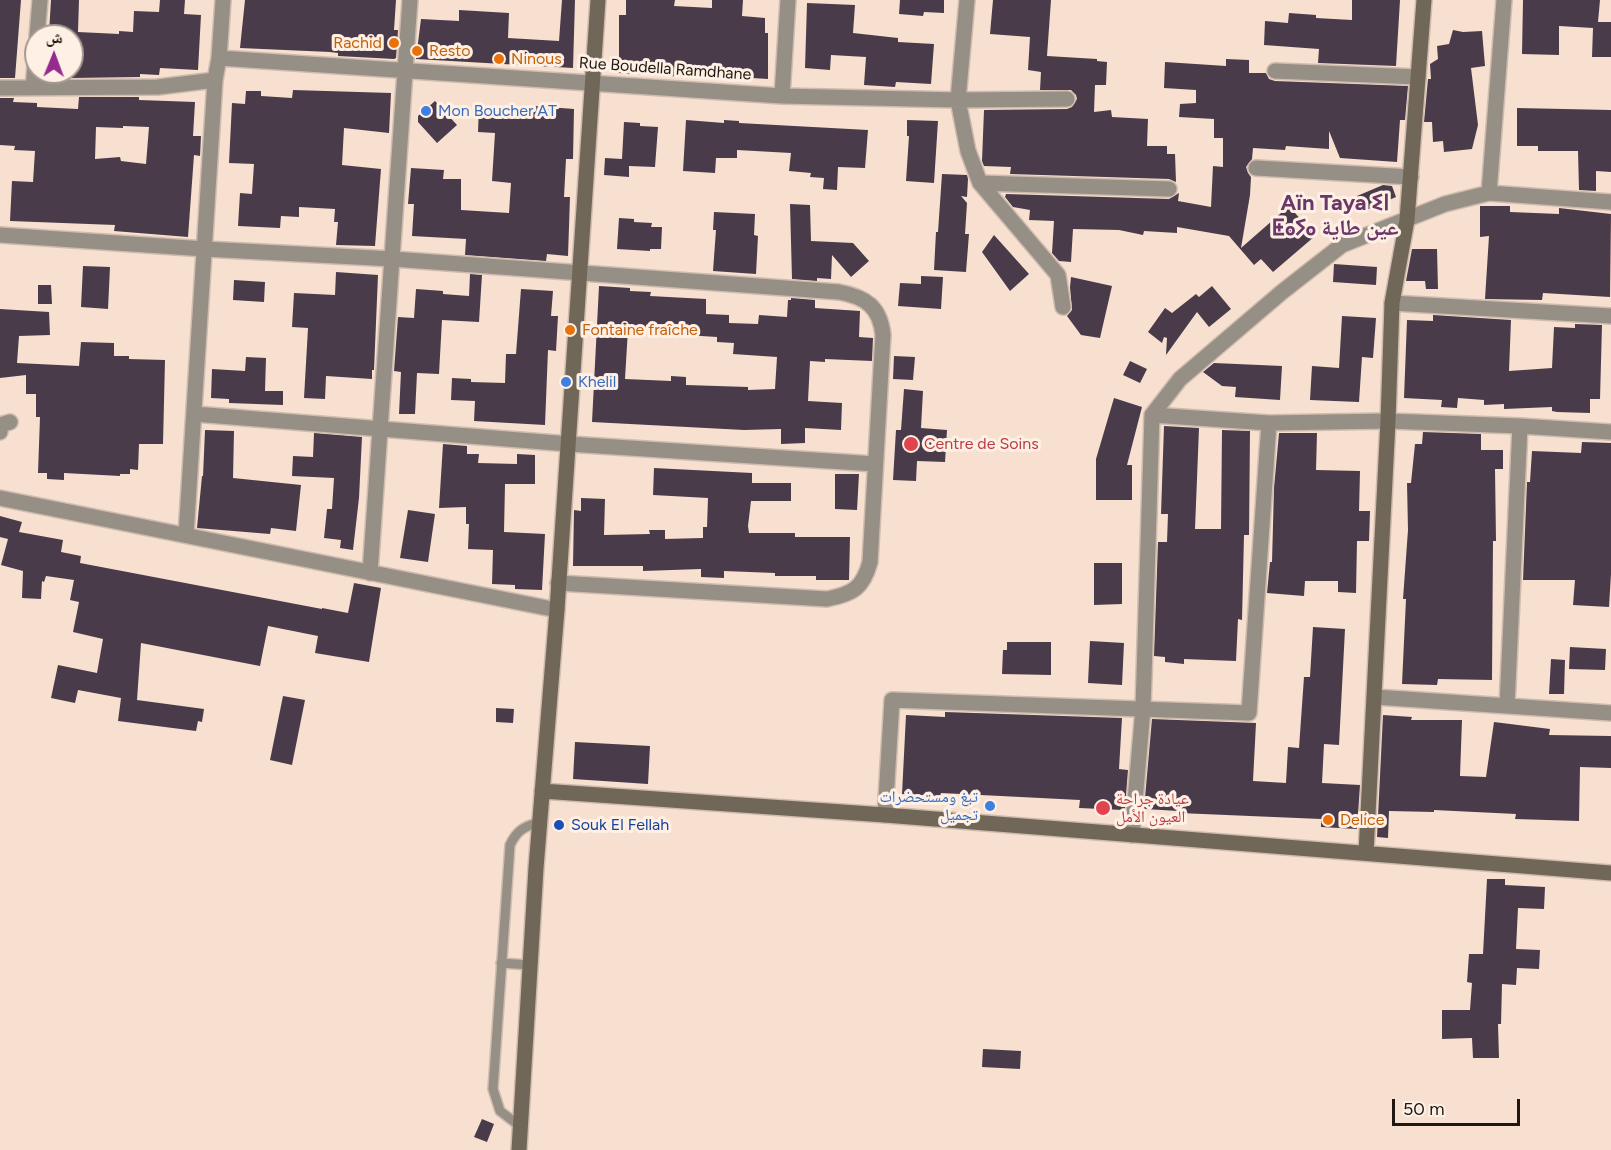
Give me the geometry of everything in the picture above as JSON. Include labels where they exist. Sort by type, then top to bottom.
[{"type":"main road","points":[[519,1150],[539,822],[569,444],[598,0]]},
{"type":"main road","points":[[1366,853],[1392,303],[1407,220],[1424,0]]},
{"type":"main road","points":[[542,791],[885,814],[1611,873]]},
{"type":"street","points":[[38,24],[40,0]]},
{"type":"street","points":[[186,535],[215,80],[223,0]]},
{"type":"street","points":[[370,573],[410,0]]},
{"type":"street","points":[[782,96],[788,0]]},
{"type":"street","points":[[967,0],[958,100],[968,151],[980,183],[1058,275],[1063,306]]},
{"type":"street","points":[[1488,193],[1504,0]]},
{"type":"street","name":"Rue Boudella Ramdhane","points":[[219,58],[782,96],[958,100],[1067,99]]},
{"type":"street","points":[[1275,71],[1419,77]]},
{"type":"street","points":[[0,88],[158,87],[215,80]]},
{"type":"street","points":[[33,84],[33,88]]},
{"type":"street","points":[[1256,168],[1411,177]]},
{"type":"street","points":[[980,183],[1169,189]]},
{"type":"street","points":[[1132,835],[1143,709],[1152,415],[1180,379],[1282,292],[1342,245],[1446,204],[1488,193],[1611,202]]},
{"type":"street","points":[[0,235],[393,259],[839,292],[853,294],[867,301],[877,311],[882,323],[883,335],[870,561],[866,576],[852,592],[841,597],[827,599],[558,583]]},
{"type":"street","points":[[1392,303],[1611,316]]},
{"type":"street","points":[[194,414],[569,444],[875,464]]},
{"type":"street","points":[[1152,415],[1269,423],[1388,421],[1611,432]]},
{"type":"street","points":[[885,814],[892,700],[1249,713],[1269,423]]},
{"type":"street","points":[[1507,706],[1520,426]]},
{"type":"street","points":[[0,498],[557,610]]},
{"type":"street","points":[[1375,697],[1611,713]]},
{"type":"lane","points":[[521,1126],[500,1111],[492,1089],[510,845],[516,833],[522,828],[539,822]]},
{"type":"lane","points":[[501,963],[530,965]]},
{"type":"building","points":[[0,0],[21,0],[15,78],[0,78]]},
{"type":"building","points":[[51,0],[79,0],[78,24],[50,24]]},
{"type":"building","points":[[160,0],[185,0],[184,14],[201,15],[198,70],[160,68],[159,75],[140,74],[140,77],[84,78],[84,32],[119,34],[119,31],[133,32],[134,11],[159,12]]},
{"type":"building","points":[[245,0],[396,0],[394,30],[398,30],[396,58],[240,48]]},
{"type":"building","points":[[562,0],[575,0],[573,68],[416,59],[421,19],[459,21],[459,10],[509,13],[508,38],[559,41]]},
{"type":"building","points":[[626,0],[675,0],[674,6],[712,8],[712,0],[743,0],[742,16],[765,18],[765,33],[768,33],[768,79],[619,73],[619,15],[626,15]]},
{"type":"building","points":[[900,0],[944,0],[944,13],[924,12],[923,16],[899,14]]},
{"type":"building","points":[[993,0],[1051,0],[1047,56],[1097,59],[1097,61],[1107,62],[1106,85],[1095,85],[1094,112],[1111,110],[1112,117],[1148,119],[1147,146],[1167,146],[1167,154],[1175,154],[1176,182],[1169,179],[1010,174],[1011,167],[984,166],[982,161],[984,110],[1067,109],[1072,107],[1077,99],[1071,90],[1040,90],[1041,72],[1028,70],[1030,37],[990,34]]},
{"type":"building","points":[[1352,0],[1400,0],[1396,66],[1318,63],[1319,49],[1264,45],[1265,21],[1288,23],[1289,13],[1316,15],[1316,18],[1352,20]]},
{"type":"building","points":[[1523,0],[1600,0],[1598,22],[1611,22],[1611,57],[1592,57],[1593,28],[1559,26],[1559,55],[1522,54]]},
{"type":"building","points":[[807,3],[855,5],[853,33],[898,38],[898,42],[934,44],[931,84],[896,82],[895,87],[864,85],[866,57],[831,55],[830,70],[805,68]]},
{"type":"building","points":[[1453,30],[1482,31],[1485,66],[1471,68],[1478,125],[1472,149],[1444,152],[1443,141],[1433,142],[1432,122],[1424,122],[1428,79],[1431,79],[1430,64],[1438,59],[1437,46],[1449,44]]},
{"type":"building","points":[[1226,59],[1249,60],[1249,73],[1266,73],[1269,79],[1275,81],[1408,86],[1405,120],[1400,120],[1397,162],[1340,158],[1329,131],[1329,149],[1286,146],[1285,150],[1253,148],[1252,159],[1246,167],[1251,177],[1250,195],[1241,248],[1289,206],[1315,236],[1273,272],[1261,259],[1254,265],[1229,236],[1177,227],[1177,233],[1144,231],[1143,235],[1119,230],[1073,229],[1071,262],[1059,261],[1052,253],[1054,221],[1029,220],[1030,210],[1013,207],[1005,197],[1006,194],[1169,199],[1179,193],[1178,201],[1211,207],[1213,166],[1223,167],[1223,138],[1214,138],[1214,119],[1179,117],[1180,104],[1196,103],[1196,90],[1164,88],[1165,62],[1226,66]]},
{"type":"building","points":[[293,90],[391,93],[389,133],[344,128],[342,165],[381,169],[375,246],[336,245],[338,222],[334,222],[335,209],[299,207],[299,217],[281,216],[280,228],[238,226],[240,193],[252,194],[254,164],[229,163],[232,103],[245,104],[246,91],[261,91],[261,96],[292,98]]},
{"type":"building","points":[[79,97],[139,97],[139,100],[195,102],[193,136],[201,136],[200,156],[194,155],[188,237],[114,231],[115,225],[10,221],[12,181],[33,182],[35,151],[14,150],[15,146],[0,145],[0,98],[14,98],[13,102],[37,103],[37,107],[78,109]],"holes":[[[96,127],[149,127],[146,164],[121,161],[120,157],[95,159]]]},
{"type":"building","points":[[435,101],[457,125],[437,143],[418,122],[418,116]]},
{"type":"building","points":[[479,106],[535,110],[535,106],[574,109],[573,159],[566,159],[564,197],[570,197],[568,256],[547,254],[546,261],[465,255],[466,239],[412,236],[414,204],[408,204],[411,168],[444,170],[443,179],[461,179],[461,210],[509,213],[511,183],[492,181],[495,133],[478,132]]},
{"type":"building","points":[[1517,108],[1611,110],[1611,172],[1596,171],[1596,191],[1579,190],[1578,151],[1538,151],[1538,146],[1517,146]]},
{"type":"building","points":[[686,120],[724,123],[724,120],[739,121],[739,123],[868,130],[865,168],[838,167],[837,190],[823,189],[824,178],[810,177],[811,173],[789,171],[791,153],[737,150],[737,158],[716,158],[715,173],[683,171]]},
{"type":"building","points":[[907,120],[938,121],[934,183],[906,181],[909,136],[907,136]]},
{"type":"building","points":[[624,122],[658,127],[655,167],[629,166],[629,177],[604,175],[605,158],[622,159]]},
{"type":"building","points":[[942,174],[967,175],[968,179],[967,197],[961,196],[967,203],[965,234],[969,234],[966,272],[934,270]]},
{"type":"building","points":[[1383,185],[1392,186],[1396,197],[1364,211],[1357,196]]},
{"type":"building","points":[[790,204],[810,205],[811,241],[853,243],[869,261],[851,277],[832,255],[831,279],[817,278],[817,281],[792,279]]},
{"type":"building","points":[[1480,206],[1510,206],[1510,212],[1559,214],[1559,208],[1611,214],[1610,297],[1543,293],[1542,300],[1485,299],[1489,236],[1480,237]]},
{"type":"building","points":[[714,212],[755,214],[754,235],[758,236],[756,274],[713,271],[716,230],[713,230]]},
{"type":"building","points":[[619,218],[652,223],[651,227],[662,227],[661,249],[650,249],[650,251],[617,249]]},
{"type":"building","points":[[994,235],[1029,274],[1010,291],[982,252]]},
{"type":"building","points":[[1412,249],[1437,249],[1438,289],[1426,289],[1425,281],[1406,281]]},
{"type":"building","points":[[1334,264],[1377,267],[1376,285],[1333,282]]},
{"type":"building","points":[[83,266],[110,267],[108,309],[81,307]]},
{"type":"building","points":[[336,272],[378,275],[372,379],[326,376],[325,399],[304,398],[308,328],[292,327],[294,293],[335,295]]},
{"type":"building","points":[[470,274],[482,275],[479,322],[442,320],[439,374],[417,373],[415,414],[399,414],[401,372],[394,371],[398,317],[414,318],[416,289],[469,296]]},
{"type":"building","points":[[921,276],[943,277],[941,309],[898,306],[900,283],[921,284]]},
{"type":"building","points":[[1071,277],[1112,286],[1100,338],[1081,335],[1067,316],[1072,310]]},
{"type":"building","points":[[234,280],[265,282],[264,302],[233,300]]},
{"type":"building","points":[[38,285],[51,285],[52,304],[38,304]]},
{"type":"building","points":[[599,286],[651,292],[650,296],[706,299],[706,314],[729,315],[729,323],[758,324],[759,315],[787,317],[788,300],[791,298],[815,300],[815,308],[860,311],[859,337],[873,338],[872,361],[825,359],[825,362],[810,361],[808,401],[842,403],[841,430],[805,428],[805,443],[781,444],[781,429],[744,430],[592,422]],"holes":[[[628,329],[670,331],[670,334],[717,337],[717,342],[734,343],[733,354],[777,357],[775,389],[748,390],[748,387],[686,385],[686,377],[671,376],[671,381],[625,379]]]},
{"type":"building","points":[[1212,286],[1231,309],[1209,327],[1197,312],[1166,355],[1167,338],[1164,337],[1162,343],[1148,332],[1165,308],[1172,313],[1196,294],[1199,297]]},
{"type":"building","points":[[521,289],[553,291],[551,316],[558,316],[556,351],[548,350],[545,425],[474,421],[475,401],[451,400],[452,378],[471,379],[471,382],[505,383],[506,354],[516,354]]},
{"type":"building","points":[[0,309],[49,312],[50,335],[19,336],[17,363],[79,366],[81,342],[114,343],[114,356],[129,356],[129,359],[165,360],[163,444],[139,444],[138,470],[130,469],[130,474],[120,474],[120,476],[64,473],[64,480],[47,479],[47,473],[38,473],[40,417],[36,417],[36,394],[26,394],[26,375],[0,378]]},
{"type":"building","points":[[1433,315],[1511,320],[1509,371],[1552,368],[1554,327],[1575,328],[1575,324],[1602,325],[1600,399],[1590,399],[1590,413],[1557,412],[1552,411],[1552,407],[1504,409],[1504,404],[1484,405],[1484,400],[1458,398],[1457,408],[1441,407],[1442,400],[1404,398],[1407,320],[1433,321]]},
{"type":"building","points":[[1342,316],[1376,318],[1373,358],[1362,357],[1359,402],[1310,400],[1312,366],[1339,368]]},
{"type":"building","points":[[894,356],[915,357],[913,380],[893,379]]},
{"type":"building","points":[[246,357],[266,358],[265,391],[283,391],[283,405],[229,403],[229,399],[211,398],[212,369],[245,371]]},
{"type":"building","points":[[1130,361],[1147,369],[1140,383],[1123,375]]},
{"type":"building","points":[[1214,363],[1282,366],[1280,400],[1235,397],[1236,387],[1222,386],[1203,372]]},
{"type":"building","points":[[904,389],[923,391],[921,428],[947,430],[945,462],[917,461],[916,481],[893,480],[896,430],[901,430]]},
{"type":"building","points":[[1114,398],[1142,407],[1127,465],[1132,465],[1132,500],[1096,500],[1096,459]]},
{"type":"building","points":[[1164,426],[1199,428],[1195,529],[1221,529],[1222,430],[1250,431],[1249,535],[1244,535],[1242,620],[1238,619],[1236,661],[1184,659],[1184,664],[1165,662],[1165,657],[1154,656],[1158,542],[1167,542],[1168,514],[1161,514]]},
{"type":"building","points":[[205,430],[234,431],[233,478],[301,485],[296,531],[271,528],[270,534],[197,528]]},
{"type":"building","points":[[1423,432],[1481,434],[1481,450],[1503,450],[1503,469],[1495,469],[1496,541],[1493,541],[1492,680],[1438,679],[1437,685],[1402,684],[1406,599],[1403,599],[1408,530],[1407,483],[1411,483],[1415,444],[1422,444]]},
{"type":"building","points":[[314,433],[362,437],[359,498],[353,550],[340,548],[341,540],[324,538],[327,509],[332,509],[334,478],[292,476],[293,456],[313,457]]},
{"type":"building","points":[[1279,433],[1317,433],[1316,470],[1360,471],[1359,511],[1370,511],[1369,541],[1357,541],[1356,593],[1338,592],[1338,581],[1305,581],[1304,596],[1267,593],[1270,562],[1272,562],[1274,488]]},
{"type":"building","points":[[1582,442],[1611,443],[1609,607],[1573,605],[1575,580],[1523,580],[1527,482],[1530,482],[1532,451],[1581,453]]},
{"type":"building","points":[[443,444],[467,446],[467,454],[479,454],[478,463],[517,464],[517,454],[535,455],[535,484],[505,484],[504,532],[545,534],[542,590],[515,589],[515,585],[492,584],[493,550],[468,549],[469,524],[466,524],[466,507],[439,508]]},
{"type":"building","points":[[654,468],[752,473],[752,483],[791,483],[791,501],[751,501],[749,533],[795,533],[795,537],[850,537],[849,580],[816,580],[816,576],[775,576],[775,573],[724,571],[724,578],[701,577],[701,569],[643,571],[643,566],[573,566],[574,510],[581,511],[581,498],[605,499],[604,535],[650,534],[649,530],[665,530],[665,539],[703,538],[703,527],[707,527],[708,498],[653,495]]},
{"type":"building","points":[[835,474],[859,474],[857,510],[835,509]]},
{"type":"building","points":[[408,510],[435,514],[428,562],[400,558]]},
{"type":"building","points":[[0,516],[22,522],[19,532],[63,540],[61,552],[81,556],[80,563],[322,609],[348,613],[354,583],[381,588],[369,662],[315,653],[318,636],[268,626],[260,666],[141,643],[137,700],[204,709],[202,722],[198,721],[196,731],[118,721],[121,698],[78,690],[75,703],[51,698],[58,665],[97,673],[103,639],[73,632],[79,602],[70,600],[74,580],[46,576],[44,582],[42,581],[41,599],[22,598],[23,571],[1,565],[8,539],[0,537]]},
{"type":"building","points":[[1094,563],[1122,563],[1122,604],[1094,605]]},
{"type":"building","points":[[1313,627],[1345,629],[1339,745],[1324,744],[1322,783],[1360,785],[1357,829],[1321,827],[1321,819],[1179,813],[1179,811],[1144,809],[1152,719],[1256,723],[1253,781],[1286,783],[1288,747],[1299,748],[1304,677],[1310,677]]},
{"type":"building","points":[[1090,641],[1124,643],[1122,685],[1088,683]]},
{"type":"building","points":[[1007,642],[1051,642],[1051,675],[1002,674],[1003,650],[1007,650]]},
{"type":"building","points":[[1570,647],[1606,649],[1605,670],[1569,669]]},
{"type":"building","points":[[1551,659],[1565,660],[1564,694],[1549,694]]},
{"type":"building","points":[[283,696],[305,700],[292,765],[270,760]]},
{"type":"building","points":[[496,708],[514,709],[513,723],[496,722]]},
{"type":"building","points":[[945,712],[1122,718],[1119,769],[1128,770],[1125,808],[1123,810],[1079,808],[1080,800],[941,793],[940,796],[902,794],[906,715],[945,717]]},
{"type":"building","points":[[1383,715],[1412,717],[1411,720],[1462,720],[1460,776],[1486,777],[1494,722],[1550,729],[1549,735],[1611,736],[1611,768],[1580,767],[1579,821],[1515,819],[1516,814],[1434,810],[1434,812],[1389,811],[1388,838],[1377,837]]},
{"type":"building","points":[[575,742],[650,746],[648,784],[573,779]]},
{"type":"building","points":[[1487,879],[1505,879],[1505,885],[1545,887],[1544,909],[1518,908],[1516,949],[1540,950],[1539,969],[1517,968],[1516,985],[1502,984],[1501,1024],[1498,1024],[1499,1058],[1473,1058],[1472,1038],[1442,1039],[1442,1010],[1470,1010],[1472,983],[1467,982],[1469,954],[1483,954]]},
{"type":"building","points":[[983,1049],[1021,1051],[1020,1069],[982,1067]]},
{"type":"building","points":[[482,1119],[494,1124],[487,1142],[474,1137]]},
{"type":"place","name":"Rachid","points":[[394,43]]},
{"type":"place","name":"Resto","points":[[417,51]]},
{"type":"place","name":"Ninous","points":[[499,59]]},
{"type":"place","name":"Mon Boucher AT","points":[[426,111]]},
{"type":"place","name":"Fontaine fraîche","points":[[570,330]]},
{"type":"place","name":"Khelil","points":[[566,382]]},
{"type":"place","name":"Centre de Soins","points":[[911,444]]},
{"type":"place","name":"تبغ ومستحضرات تجميل","points":[[990,806]]},
{"type":"place","name":"عيادة جراحة العيون الأمل","points":[[1103,808]]},
{"type":"place","name":"Delice","points":[[1328,820]]},
{"type":"place","name":"Souk El Fellah","points":[[559,825]]},
{"type":"district","name":"Aïn Taya ⵉⵏ ⵟⴰⵢⴰ عين طاية","points":[[1335,216]]}]
